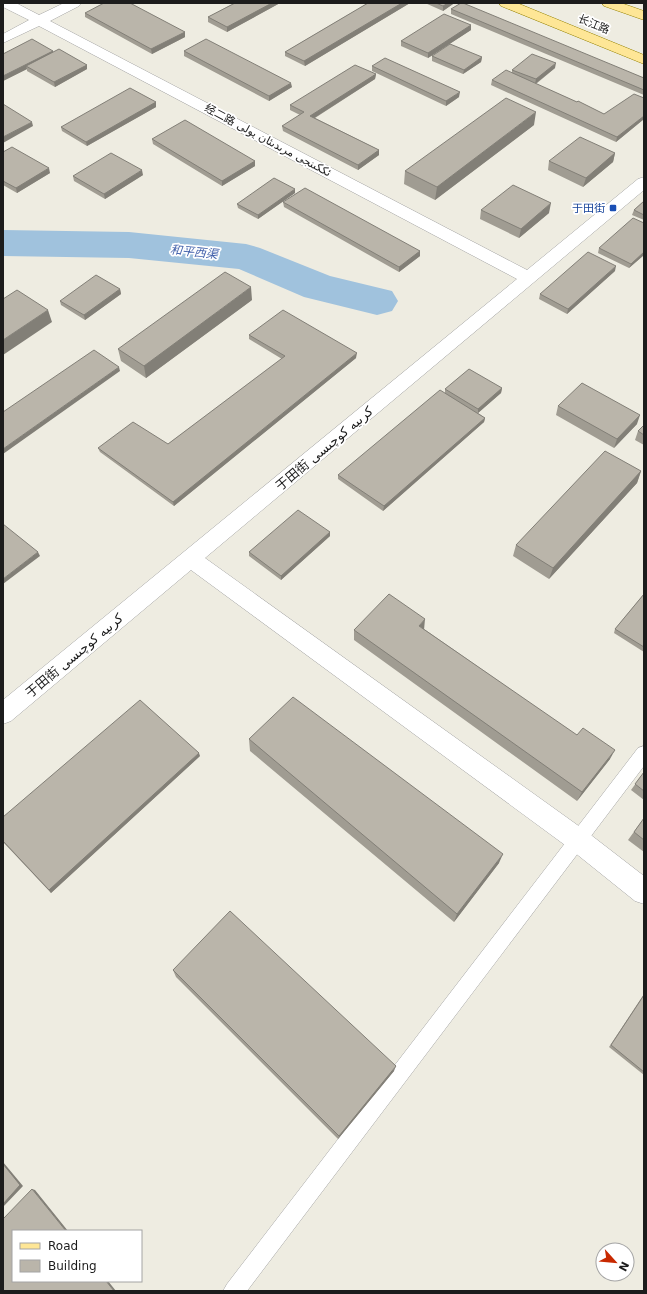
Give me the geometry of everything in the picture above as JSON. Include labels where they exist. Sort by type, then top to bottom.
[{"type":"main road","points":[[506,3],[644,60]]},
{"type":"main road","name":"长江路","points":[[609,3],[644,16]]},
{"type":"street","name":"经二路 ئككىنجى مرىدىئان يولى","points":[[6,3],[529,278]]},
{"type":"street","points":[[3,39],[74,3]]},
{"type":"street","name":"于田街 كرىيە كوچىسى","points":[[3,714],[644,182]]},
{"type":"street","points":[[191,558],[578,840],[644,892]]},
{"type":"lane","points":[[234,1291],[644,753]]},
{"type":"building","points":[[104,3],[130,3],[185,32],[151,49],[85,13]]},
{"type":"building","points":[[235,3],[272,3],[227,27],[208,17]]},
{"type":"building","points":[[368,3],[402,3],[304,61],[285,52]]},
{"type":"building","points":[[436,3],[448,3],[443,6]]},
{"type":"building","points":[[461,3],[644,78],[644,90],[451,9]]},
{"type":"building","points":[[444,14],[471,25],[428,53],[401,41]]},
{"type":"building","points":[[32,39],[53,51],[3,76],[3,54]]},
{"type":"building","points":[[206,39],[291,83],[269,96],[184,51]]},
{"type":"building","points":[[450,44],[482,57],[464,70],[432,56]]},
{"type":"building","points":[[59,49],[87,65],[54,82],[26,66]]},
{"type":"building","points":[[532,54],[556,63],[536,79],[512,70]]},
{"type":"building","points":[[385,58],[460,92],[446,101],[372,66]]},
{"type":"building","points":[[355,65],[376,74],[310,116],[379,150],[358,165],[282,126],[304,112],[290,105]]},
{"type":"building","points":[[506,70],[577,102],[578,101],[604,114],[634,94],[644,98],[644,116],[617,137],[492,80]]},
{"type":"building","points":[[130,88],[156,102],[86,142],[61,127]]},
{"type":"building","points":[[506,98],[536,112],[437,187],[405,171]]},
{"type":"building","points":[[3,104],[32,122],[3,137]]},
{"type":"building","points":[[185,120],[255,161],[222,181],[152,139]]},
{"type":"building","points":[[580,137],[615,153],[586,178],[549,161]]},
{"type":"building","points":[[12,147],[49,168],[16,188],[3,181],[3,152]]},
{"type":"building","points":[[111,153],[142,170],[104,194],[73,176]]},
{"type":"building","points":[[274,178],[295,189],[258,215],[237,204]]},
{"type":"building","points":[[513,185],[551,203],[521,229],[481,210]]},
{"type":"building","points":[[305,188],[420,251],[399,267],[283,202]]},
{"type":"building","points":[[644,201],[644,215],[634,210]]},
{"type":"building","points":[[633,218],[644,223],[644,252],[631,264],[599,248]]},
{"type":"building","points":[[588,252],[616,266],[568,309],[540,294]]},
{"type":"building","points":[[225,272],[251,287],[144,366],[118,349]]},
{"type":"building","points":[[96,275],[120,289],[84,315],[60,301]]},
{"type":"building","points":[[17,290],[48,310],[3,340],[3,299]]},
{"type":"building","points":[[283,310],[357,353],[173,502],[98,448],[133,422],[168,444],[285,356],[249,335]]},
{"type":"building","points":[[94,350],[119,367],[3,449],[3,412]]},
{"type":"building","points":[[469,369],[502,388],[478,409],[445,389]]},
{"type":"building","points":[[582,383],[640,415],[617,439],[558,406]]},
{"type":"building","points":[[440,390],[485,418],[384,506],[338,475]]},
{"type":"building","points":[[644,425],[644,435],[638,431]]},
{"type":"building","points":[[605,451],[641,471],[553,568],[516,545]]},
{"type":"building","points":[[298,510],[330,532],[281,576],[249,552]]},
{"type":"building","points":[[3,524],[38,552],[3,579]]},
{"type":"building","points":[[389,594],[425,619],[419,626],[577,735],[583,728],[615,750],[582,792],[354,630]]},
{"type":"building","points":[[644,594],[644,647],[615,629]]},
{"type":"building","points":[[293,697],[503,854],[457,914],[249,739]]},
{"type":"building","points":[[140,700],[199,753],[49,890],[3,841],[3,817]]},
{"type":"building","points":[[644,772],[644,791],[635,784]]},
{"type":"building","points":[[644,818],[644,840],[634,832]]},
{"type":"building","points":[[230,911],[396,1066],[339,1136],[173,970]]},
{"type":"building","points":[[644,995],[644,1072],[611,1045]]},
{"type":"building","points":[[3,1164],[20,1185],[3,1204]]},
{"type":"building","points":[[32,1189],[65,1230],[12,1230],[12,1282],[107,1282],[114,1291],[3,1291],[3,1219]]},
{"type":"waterway","name":"和平西渠","points":[[3,243],[129,245],[246,257],[319,287],[377,301]]},
{"type":"place","name":"于田街","points":[[613,208]]}]
